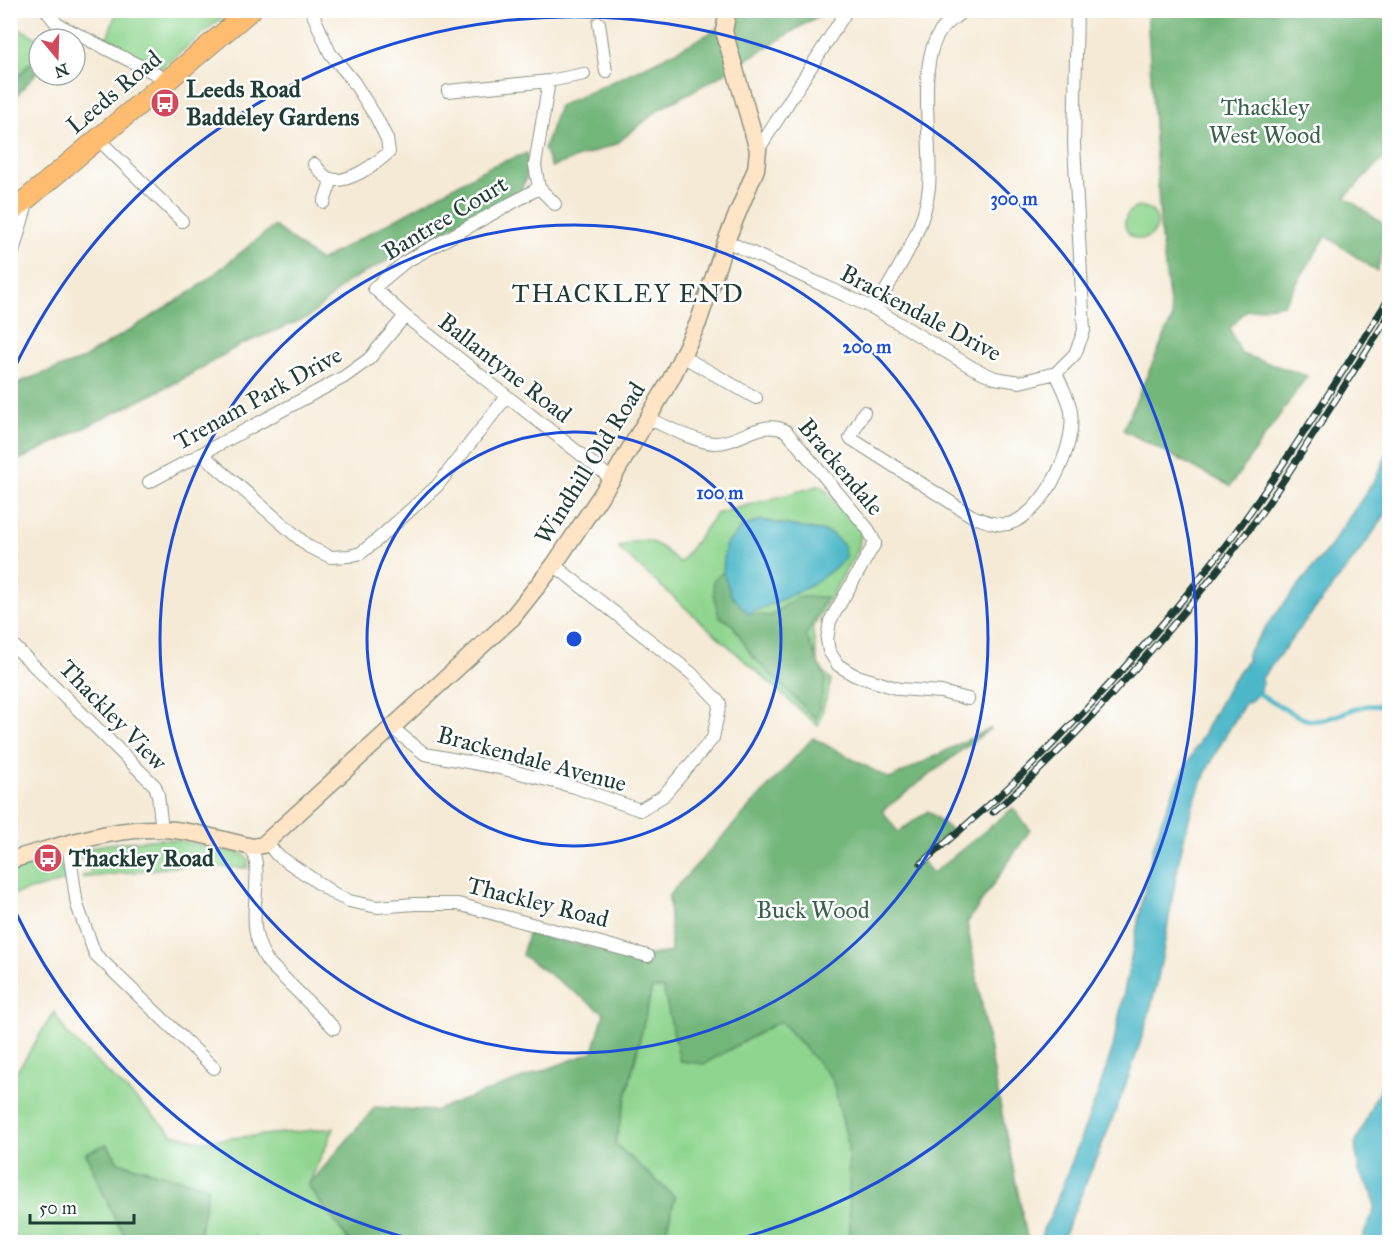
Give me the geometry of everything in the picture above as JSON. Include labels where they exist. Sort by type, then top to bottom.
[{"type":"main road","name":"Leeds Road","points":[[10,213],[251,10]]},
{"type":"street","points":[[46,10],[57,24],[168,80]]},
{"type":"street","points":[[311,10],[330,53],[353,81],[387,139],[388,152],[376,163],[351,177],[328,178],[314,164]]},
{"type":"street","name":"Windhill Old Road","points":[[260,844],[512,618],[554,565],[612,479],[671,379],[698,323],[726,241],[756,169],[758,150],[724,31],[728,10]]},
{"type":"street","points":[[876,309],[921,222],[929,187],[928,69],[933,47],[940,32],[964,10]]},
{"type":"street","points":[[864,412],[850,438],[972,516],[993,523],[1006,524],[1020,519],[1051,484],[1066,455],[1071,412],[1056,373],[1075,354],[1084,331],[1074,144],[1077,10]]},
{"type":"street","points":[[758,150],[844,15]]},
{"type":"street","points":[[599,23],[606,72]]},
{"type":"street","points":[[448,91],[549,81],[584,74]]},
{"type":"street","name":"Bantree Court","points":[[549,81],[536,165],[539,188],[555,204]]},
{"type":"street","points":[[98,139],[182,221]]},
{"type":"street","points":[[324,202],[332,179]]},
{"type":"street","name":"Bantree Court","points":[[374,288],[405,262],[539,188]]},
{"type":"street","points":[[10,262],[29,196]]},
{"type":"street","name":"Brackendale Drive","points":[[726,241],[876,309],[973,368],[995,378],[1020,382],[1056,373]]},
{"type":"street","name":"Ballantyne Road","points":[[374,288],[405,316],[612,479]]},
{"type":"street","name":"Trenam Park Drive","points":[[149,482],[344,377],[369,359],[405,316]]},
{"type":"street","points":[[682,356],[756,398]]},
{"type":"street","points":[[203,454],[309,547],[332,557],[349,556],[361,552],[377,540],[437,486],[507,396]]},
{"type":"street","name":"Brackendale","points":[[647,418],[713,443],[768,427],[778,427],[786,431],[868,529],[875,543],[830,621],[827,640],[838,665],[854,675],[899,689],[941,692],[968,699]]},
{"type":"street","name":"Brackendale Avenue","points":[[392,728],[424,754],[501,768],[575,787],[640,810],[663,796],[713,738],[720,703],[691,673],[554,565]]},
{"type":"street","name":"Thackley View","points":[[10,642],[154,786],[158,795],[162,830]]},
{"type":"street","points":[[10,860],[125,831],[176,830],[260,844],[256,865],[254,928],[262,954],[334,1028]]},
{"type":"street","points":[[68,844],[77,905],[95,954],[214,1068]]},
{"type":"street","name":"Thackley Road","points":[[260,844],[336,895],[349,901],[377,907],[458,904],[648,956]]},
{"type":"green space","points":[[117,11],[230,11],[161,68],[152,69],[105,44]]},
{"type":"green space","points":[[745,11],[826,11],[718,77],[661,108],[616,144],[551,167],[544,148],[559,106],[677,51]]},
{"type":"green space","name":"Thackley West Wood","points":[[1147,11],[1389,11],[1389,153],[1345,197],[1389,228],[1377,271],[1326,236],[1284,304],[1245,311],[1230,329],[1241,354],[1307,376],[1230,486],[1123,430],[1172,319],[1161,238]]},
{"type":"green space","points":[[11,24],[27,33],[27,66],[11,85]]},
{"type":"green space","points":[[27,66],[27,84],[11,102],[11,85]]},
{"type":"green space","points":[[527,153],[527,176],[521,190],[347,282],[309,317],[240,345],[179,381],[11,464],[11,385],[81,360],[193,291],[274,226],[320,261],[489,167]]},
{"type":"green space","points":[[1141,207],[1152,212],[1157,223],[1152,234],[1141,239],[1130,234],[1125,223],[1130,212]]},
{"type":"green space","points":[[821,485],[861,531],[859,548],[812,629],[818,664],[831,681],[818,726],[618,548],[628,543],[645,540],[658,545],[680,563],[716,514]]},
{"type":"green space","points":[[723,572],[750,614],[770,616],[797,597],[826,597],[806,635],[826,680],[816,719],[752,656],[732,624],[719,616],[713,580]]},
{"type":"green space","name":"Buck Wood","points":[[991,728],[882,811],[898,832],[928,811],[951,830],[918,857],[933,873],[1013,808],[1030,830],[967,923],[1028,1242],[845,1242],[850,1232],[848,1143],[832,1078],[780,1021],[704,1064],[680,1061],[663,988],[652,988],[615,1144],[675,1197],[663,1242],[350,1242],[308,1186],[375,1107],[434,1111],[593,1052],[604,1013],[522,955],[528,934],[637,957],[671,952],[669,895],[813,738],[890,779]]},
{"type":"green space","points":[[160,839],[176,840],[243,854],[248,859],[248,868],[181,866],[83,878],[82,876],[91,873],[88,857],[78,859],[78,851],[106,844]]},
{"type":"green space","points":[[55,858],[60,860],[66,881],[11,895],[11,869]]},
{"type":"green space","points":[[652,988],[663,988],[704,1064],[780,1021],[832,1078],[848,1143],[850,1232],[845,1242],[663,1242],[675,1197],[615,1144]]},
{"type":"green space","points":[[54,1012],[68,1035],[173,1134],[201,1141],[334,1128],[308,1186],[350,1242],[258,1242],[255,1237],[248,1242],[198,1242],[208,1187],[118,1162],[107,1144],[86,1154],[115,1220],[130,1242],[11,1242],[11,1074],[20,1067]]},
{"type":"green space","points":[[107,1144],[118,1162],[208,1187],[198,1242],[130,1242],[115,1220],[86,1153]]},
{"type":"water","points":[[1389,450],[1389,509],[1366,543],[1261,679],[1263,682],[1260,691],[1249,703],[1246,702],[1207,769],[1185,835],[1154,995],[1135,1058],[1061,1242],[1041,1242],[1043,1229],[1050,1218],[1097,1096],[1113,1047],[1153,848],[1175,787],[1231,682],[1247,661],[1247,654],[1330,546],[1376,478]]},
{"type":"water","points":[[761,520],[830,533],[844,545],[845,558],[812,584],[749,614],[731,595],[723,572],[725,546],[741,528]]},
{"type":"water","points":[[1389,1073],[1389,1242],[1362,1242],[1374,1211],[1374,1202],[1372,1193],[1359,1172],[1355,1145],[1375,1098]]},
{"type":"waterway","points":[[1253,691],[1308,720],[1329,718],[1360,707],[1380,706],[1390,710]]},
{"type":"railway","points":[[921,864],[1041,756],[1122,671],[1173,611],[1222,550],[1266,489],[1390,297]]},
{"type":"railway","points":[[993,812],[1059,751],[1191,604],[1250,529],[1277,490],[1390,314]]},
{"type":"place","name":"Leeds Road Baddeley Gardens","points":[[165,103]]},
{"type":"place","name":"Thackley Road","points":[[48,858]]},
{"type":"district","name":"THACKLEY END","points":[[628,293]]}]
